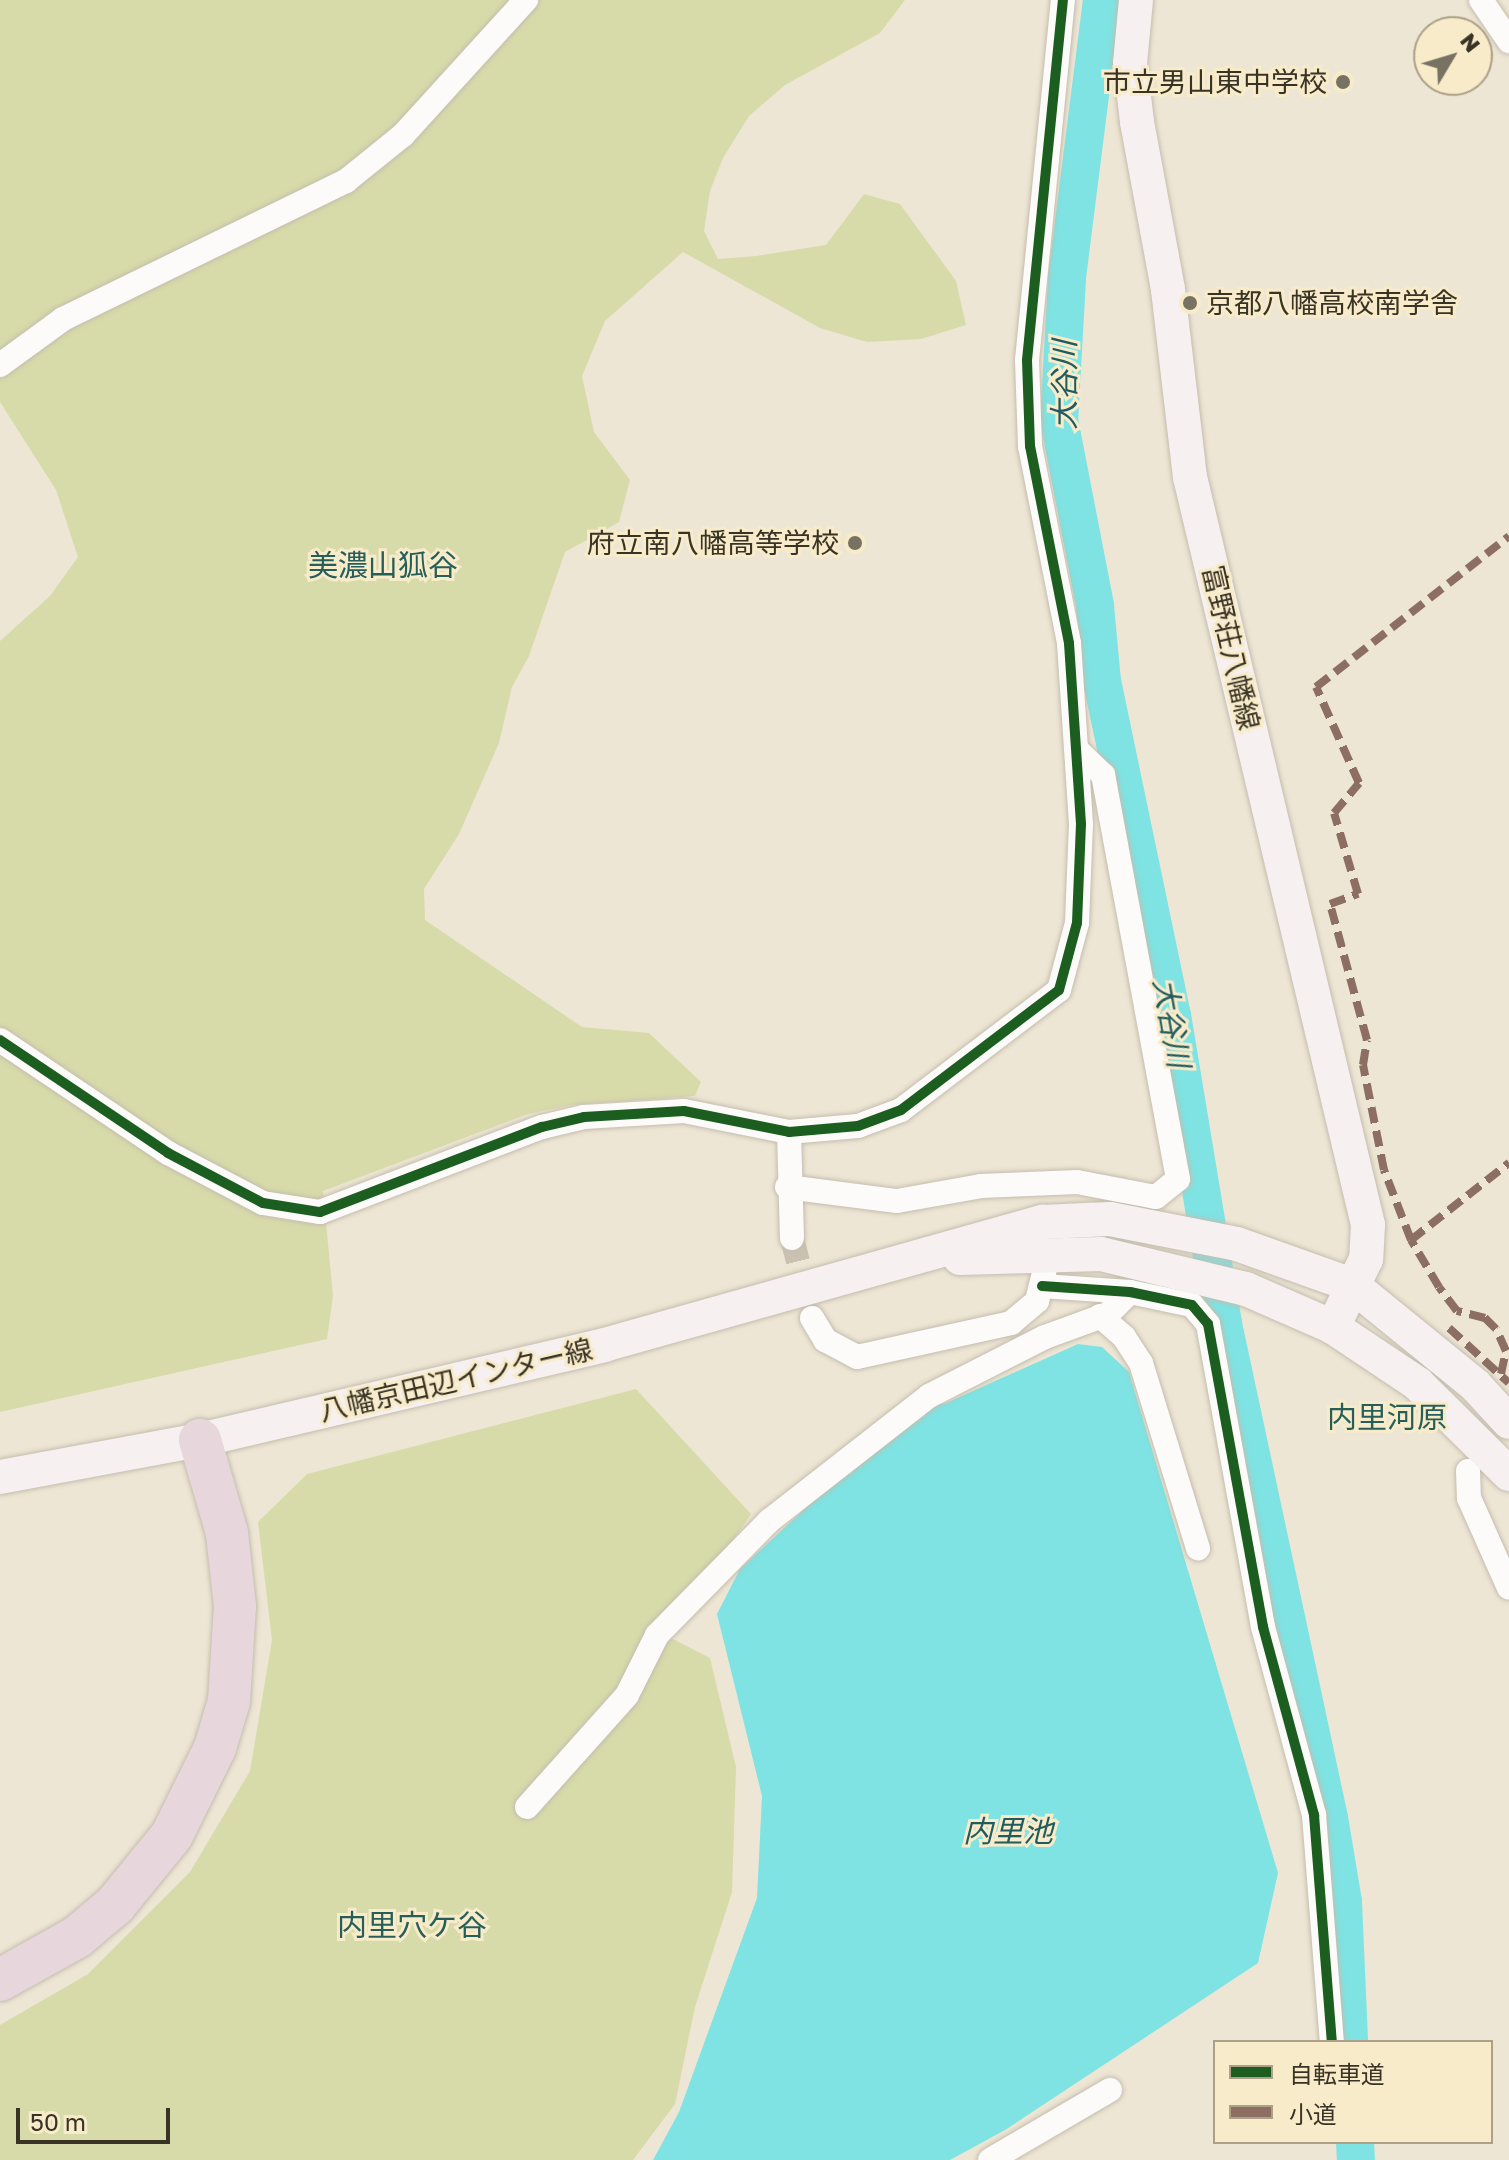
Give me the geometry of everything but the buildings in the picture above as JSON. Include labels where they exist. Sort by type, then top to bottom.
[{"type":"highway","points":[[0,1960],[65,1923],[133,1857],[179,1785],[198,1741],[212,1681],[218,1608],[200,1440]]},
{"type":"highway","points":[[0,1980],[77,1937],[115,1905],[172,1835],[215,1748],[229,1701],[235,1606],[227,1533],[200,1440]]},
{"type":"main road","name":"富野荘八幡線","points":[[1136,0],[1130,63],[1168,290],[1190,477],[1368,1225],[1366,1259],[1333,1327]]},
{"type":"main road","name":"八幡京田辺インター線","points":[[0,1477],[200,1440],[604,1345],[1043,1222],[1110,1219],[1191,1232],[1237,1244],[1352,1285]]},
{"type":"main road","name":"八幡京田辺インター線","points":[[906,1260],[1044,1271],[1101,1254],[1200,1275],[1246,1289],[1333,1327]]},
{"type":"main road","points":[[1352,1285],[1475,1385],[1509,1422]]},
{"type":"main road","points":[[1333,1327],[1418,1384],[1509,1474]]},
{"type":"street","points":[[0,365],[63,319],[346,181],[403,135],[526,0]]},
{"type":"street","points":[[0,1040],[168,1153],[263,1203],[320,1212],[542,1127],[584,1117],[684,1111],[789,1132],[858,1126],[901,1110],[1059,990],[1077,923],[1081,824],[1069,643],[1030,446],[1027,360],[1063,0]]},
{"type":"street","points":[[1481,0],[1509,41]]},
{"type":"street","points":[[787,1187],[897,1201],[981,1186],[1077,1182],[1156,1197],[1178,1179],[1103,775],[1076,749]]},
{"type":"street","points":[[789,1132],[787,1187],[792,1238]]},
{"type":"street","points":[[812,1318],[825,1340],[857,1357],[1011,1323],[1037,1301],[1044,1271],[1043,1222]]},
{"type":"street","points":[[1044,1271],[1192,1305],[1208,1324],[1263,1627],[1314,1815],[1332,2040]]},
{"type":"street","points":[[527,1807],[627,1695],[657,1635],[769,1521],[929,1396],[1045,1337],[1100,1316],[1130,1292]]},
{"type":"street","points":[[1100,1316],[1124,1337],[1141,1363],[1198,1548]]},
{"type":"street","points":[[1468,1471],[1469,1498],[1509,1588]]},
{"type":"street","points":[[990,2160],[1110,2090]]},
{"type":"green space","points":[[0,0],[905,0],[880,33],[785,85],[749,116],[723,158],[710,191],[704,231],[718,259],[756,256],[826,245],[864,194],[900,204],[956,281],[966,325],[921,339],[867,342],[820,328],[683,252],[605,321],[582,376],[594,432],[630,480],[619,522],[565,552],[529,656],[512,687],[499,743],[459,834],[424,889],[425,920],[582,1027],[649,1033],[701,1082],[695,1096],[571,1105],[528,1114],[323,1191],[333,1296],[327,1339],[0,1412],[0,641],[50,596],[78,557],[56,490],[0,402]]},
{"type":"green space","points":[[636,1389],[751,1514],[667,1636],[710,1658],[736,1767],[732,1892],[695,2007],[675,2104],[633,2160],[0,2160],[0,2025],[88,1974],[190,1872],[250,1771],[272,1640],[258,1522],[307,1474]]},
{"type":"water","name":"内里池","points":[[1078,1344],[1102,1347],[1129,1372],[1278,1873],[1258,1963],[1005,2130],[950,2160],[653,2160],[679,2112],[757,1898],[762,1796],[717,1614],[740,1569],[910,1411],[946,1403]]},
{"type":"waterway","name":"大谷川","points":[[1102,0],[1067,279],[1059,420],[1095,606],[1102,681],[1172,1015],[1223,1324],[1329,1818],[1343,1902],[1349,2040]]},
{"type":"waterway","name":"大谷川","points":[[1355,2144],[1356,2160]]},
{"type":"tunnel","points":[[792,1238],[808,1301]]},
{"type":"marked path","points":[[1501,1374],[1506,1351],[1496,1329],[1485,1318],[1457,1311],[1439,1287],[1411,1240],[1384,1170],[1363,1065],[1367,1040],[1330,904],[1358,894],[1334,813],[1359,783],[1316,687],[1509,536]]},
{"type":"marked path","points":[[1411,1240],[1509,1163]]},
{"type":"marked path","points":[[1449,1328],[1509,1383]]},
{"type":"cycle path","points":[[0,1040],[168,1153],[263,1203],[320,1212],[542,1127],[584,1117],[684,1111],[789,1132],[858,1126],[901,1110],[1059,990],[1077,923],[1081,824],[1069,643],[1030,446],[1027,360],[1063,0]]},
{"type":"cycle path","points":[[1042,1286],[1130,1292],[1192,1305],[1208,1324],[1263,1627],[1314,1815],[1332,2040]]},
{"type":"place","name":"市立男山東中学校","points":[[1343,82]]},
{"type":"place","name":"京都八幡高校南学舎","points":[[1190,303]]},
{"type":"place","name":"府立南八幡高等学校","points":[[855,543]]},
{"type":"district","name":"美濃山狐谷","points":[[383,565]]},
{"type":"district","name":"内里河原","points":[[1387,1417]]},
{"type":"district","name":"内里穴ケ谷","points":[[412,1925]]}]
